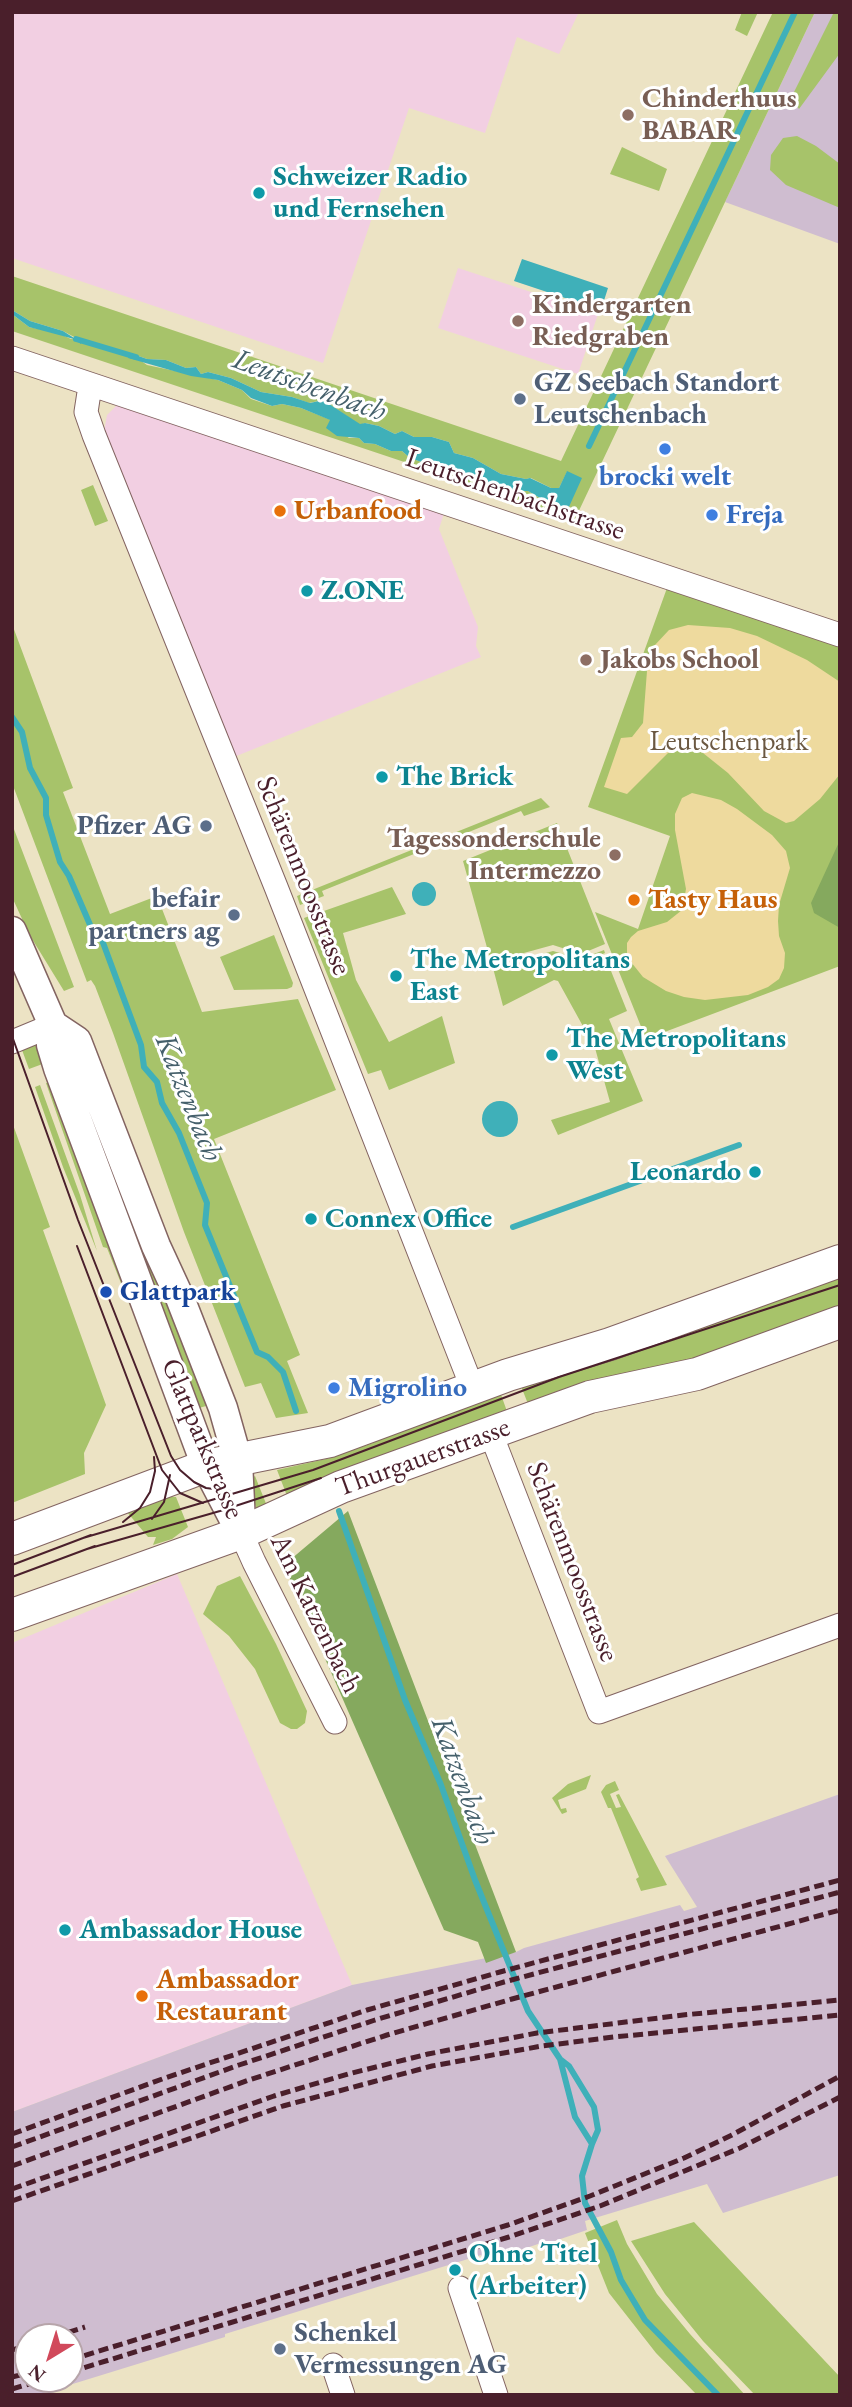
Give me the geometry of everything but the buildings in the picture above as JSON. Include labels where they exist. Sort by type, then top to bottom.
[{"type":"main road","name":"Thurgauerstrasse","points":[[12,1539],[206,1466],[330,1441],[472,1387],[610,1344],[840,1261]]},
{"type":"main road","name":"Thurgauerstrasse","points":[[12,1615],[242,1533],[341,1487],[590,1397],[697,1374],[840,1322]]},
{"type":"street","name":"Leutschenbachstrasse","points":[[12,358],[840,635]]},
{"type":"street","name":"Schärenmoosstrasse","points":[[90,386],[86,412],[94,435],[276,887],[472,1387]]},
{"type":"street","name":"Glattparkstrasse","points":[[12,931],[53,1025],[51,1045],[58,1068],[206,1466],[242,1533]]},
{"type":"street","name":"Glattparkstrasse","points":[[53,1025],[77,1041],[156,1246],[180,1298],[223,1408],[238,1461],[242,1533]]},
{"type":"street","points":[[12,1042],[53,1025]]},
{"type":"street","name":"Schärenmoosstrasse","points":[[491,1434],[600,1712],[840,1625]]},
{"type":"street","name":"Am Katzenbach","points":[[242,1533],[335,1722]]},
{"type":"street","points":[[460,2288],[496,2395]]},
{"type":"street","points":[[332,2365],[343,2395]]},
{"type":"shaded area","points":[[12,12],[579,12],[559,54],[517,37],[485,133],[409,108],[323,363],[12,258]]},
{"type":"shaded area","points":[[815,12],[840,12],[840,244],[725,202]]},
{"type":"shaded area","name":"Kindergarten Riedgraben","points":[[458,268],[598,314],[578,374],[438,328]]},
{"type":"shaded area","points":[[117,405],[444,513],[439,529],[478,627],[476,646],[481,657],[234,757],[104,432],[107,415]]},
{"type":"shaded area","points":[[177,1574],[352,1985],[12,2112],[12,1643]]},
{"type":"shaded area","points":[[840,1794],[840,2175],[723,2213],[707,2184],[585,2221],[587,2230],[540,2246],[538,2244],[485,2262],[481,2255],[84,2380],[84,2323],[14,2323],[14,2393],[43,2393],[12,2395],[12,2112],[352,1985],[516,1952],[680,1905],[684,1911],[697,1907],[665,1856]]},
{"type":"green space","points":[[742,12],[758,12],[747,36],[735,30]]},
{"type":"green space","points":[[773,12],[815,12],[575,519],[12,331],[12,314],[29,327],[58,333],[71,339],[76,338],[30,321],[12,310],[12,276],[561,461]],"holes":[[[130,353],[147,359],[166,360],[186,368],[196,367],[201,374],[208,372],[231,378],[261,392],[309,403],[323,400],[360,425],[365,423],[395,434],[402,431],[414,437],[432,437],[449,442],[454,453],[473,458],[501,474],[531,478],[551,488],[559,488],[567,472],[568,509],[552,505],[528,491],[497,487],[466,474],[450,472],[410,458],[402,451],[391,451],[375,444],[364,443],[359,438],[349,438],[330,423],[331,420],[301,408],[282,404],[272,406],[251,399],[242,390],[218,380],[147,365]]]},
{"type":"green space","points":[[834,12],[840,12],[840,53],[799,109],[791,98]]},
{"type":"green space","points":[[797,136],[840,164],[840,208],[786,185],[770,170],[771,155],[783,138]]},
{"type":"green space","points":[[622,147],[667,169],[659,191],[610,174]]},
{"type":"green space","points":[[93,485],[108,521],[95,526],[81,490]]},
{"type":"green space","name":"Leutschenpark","points":[[667,588],[840,645],[840,966],[646,1039],[595,912],[638,929],[670,836],[588,807]]},
{"type":"green space","points":[[12,624],[73,788],[63,792],[110,914],[157,896],[202,1012],[298,999],[336,1090],[214,1139],[300,1355],[287,1361],[308,1413],[276,1418],[261,1383],[245,1387],[184,1232],[95,986],[91,980],[87,982],[12,783]]},
{"type":"green space","points":[[541,798],[550,807],[524,816],[521,811],[322,891],[324,896],[300,905],[297,896]]},
{"type":"green space","points":[[557,823],[605,944],[581,954],[553,945],[491,962],[463,861]]},
{"type":"green space","points":[[12,824],[74,987],[64,991],[29,934],[12,897]]},
{"type":"green space","points":[[840,840],[840,928],[814,913],[811,903]]},
{"type":"green space","points":[[392,887],[406,914],[343,933],[356,980],[389,1042],[442,1016],[455,1063],[389,1090],[381,1070],[368,1074],[304,918]]},
{"type":"green space","points":[[274,935],[293,983],[292,987],[234,990],[220,957]]},
{"type":"green space","points":[[604,950],[605,953],[591,959],[593,964],[610,957],[615,969],[611,971],[627,1011],[609,1019],[643,1101],[558,1135],[551,1120],[610,1102],[595,1048],[558,981],[554,980],[503,1006],[493,968],[553,951],[581,959]]},
{"type":"green space","points":[[41,1043],[48,1062],[29,1069],[22,1050]]},
{"type":"green space","points":[[76,1071],[193,1356],[206,1406],[199,1408],[68,1074]]},
{"type":"green space","points":[[49,1082],[124,1271],[130,1306],[107,1248],[103,1247],[46,1083]]},
{"type":"green space","points":[[40,1085],[80,1195],[97,1251],[35,1087]]},
{"type":"green space","points":[[12,1122],[50,1227],[43,1230],[106,1405],[84,1453],[85,1474],[12,1503]]},
{"type":"green space","points":[[840,1271],[840,1313],[742,1349],[530,1409],[519,1381]]},
{"type":"green space","points":[[499,1389],[509,1417],[289,1501],[277,1470],[330,1458],[373,1443],[413,1420]]},
{"type":"green space","points":[[255,1476],[269,1511],[257,1512],[249,1480]]},
{"type":"green space","points":[[162,1496],[176,1497],[188,1527],[172,1539],[153,1545],[156,1537],[148,1537],[127,1512]]},
{"type":"green space","points":[[348,1511],[516,1952],[486,1963],[478,1942],[444,1930],[284,1565]]},
{"type":"green space","points":[[240,1576],[307,1711],[305,1723],[297,1729],[280,1723],[255,1669],[229,1636],[203,1614],[217,1586]]},
{"type":"green space","points":[[591,1775],[586,1789],[558,1800],[561,1809],[566,1808],[567,1812],[562,1814],[552,1798],[568,1784]]},
{"type":"green space","points":[[615,1781],[619,1790],[610,1794],[616,1808],[621,1807],[616,1795],[619,1794],[667,1885],[641,1891],[636,1879],[639,1877],[611,1808],[608,1808],[601,1792],[606,1785]]},
{"type":"green space","points":[[617,2220],[627,2244],[657,2294],[745,2395],[697,2395],[656,2353],[609,2293],[585,2233]]},
{"type":"green space","points":[[694,2222],[840,2377],[840,2395],[755,2395],[703,2341],[665,2294],[631,2241]]},
{"type":"sand","points":[[688,625],[730,628],[757,636],[807,660],[840,682],[840,774],[820,799],[794,821],[786,823],[764,811],[728,773],[694,749],[668,753],[627,794],[604,787],[621,738],[632,737],[643,723],[647,671],[654,646],[669,630]]},
{"type":"sand","points":[[692,793],[721,800],[737,809],[772,835],[786,851],[790,868],[779,905],[778,921],[779,936],[785,953],[784,968],[779,979],[748,995],[705,1000],[684,997],[666,991],[643,977],[627,957],[627,943],[638,931],[667,922],[682,910],[686,889],[675,830],[675,814],[682,798]]},
{"type":"water","points":[[522,259],[608,288],[601,310],[514,281]]},
{"type":"water","points":[[12,310],[30,321],[63,331],[74,338],[83,338],[81,344],[74,339],[29,327],[12,314]]},
{"type":"water","points":[[130,353],[147,359],[166,360],[186,368],[196,367],[201,374],[208,372],[231,378],[261,392],[310,403],[323,400],[360,424],[379,426],[395,434],[402,431],[414,437],[432,437],[449,442],[454,453],[473,458],[501,474],[530,478],[551,488],[559,488],[567,471],[582,478],[568,509],[552,505],[528,491],[497,487],[466,474],[450,472],[410,458],[402,451],[391,451],[375,444],[364,443],[359,438],[337,436],[326,428],[330,420],[301,408],[282,404],[272,406],[218,380],[191,376],[128,358]]},
{"type":"water","points":[[424,882],[432,886],[436,894],[432,902],[424,906],[416,902],[412,894],[416,886]]},
{"type":"water","points":[[500,1101],[513,1106],[518,1119],[513,1132],[500,1137],[487,1132],[482,1119],[487,1106]]},
{"type":"waterway","points":[[589,446],[795,12]]},
{"type":"waterway","name":"Leutschenbach","points":[[76,339],[136,357]]},
{"type":"waterway","name":"Katzenbach","points":[[12,717],[22,732],[30,768],[46,798],[46,815],[60,862],[91,927],[102,940],[141,1045],[144,1067],[157,1082],[162,1103],[179,1133],[207,1203],[205,1225],[257,1352],[268,1357],[283,1372],[296,1411]]},
{"type":"waterway","points":[[513,1227],[739,1145]]},
{"type":"waterway","name":"Katzenbach","points":[[339,1511],[405,1700],[441,1785],[475,1880],[528,2011],[560,2059],[575,2117],[592,2144],[582,2176],[585,2203],[611,2252],[621,2280],[645,2320],[718,2395]]},
{"type":"waterway","name":"Katzenbach","points":[[560,2059],[569,2066],[594,2107],[598,2130],[592,2144]]},
{"type":"tram line","points":[[12,1036],[78,1220],[171,1456],[180,1470],[194,1482],[206,1488],[230,1491]]},
{"type":"tram line","points":[[77,1246],[162,1470],[180,1493],[203,1503]]},
{"type":"tram line","points":[[83,1538],[313,1470],[559,1377],[840,1285]]},
{"type":"tram line","points":[[123,1522],[140,1508],[150,1492],[155,1471],[154,1457]]},
{"type":"tram line","points":[[152,1519],[164,1502],[170,1475]]},
{"type":"tram line","points":[[87,1549],[220,1511],[321,1478]]},
{"type":"tram line","points":[[12,1565],[91,1535]]},
{"type":"tram line","points":[[12,1577],[95,1546]]},
{"type":"railway","points":[[12,2134],[165,2078],[367,2010],[840,1880]]},
{"type":"railway","points":[[12,2147],[239,2065],[375,2020],[504,1982],[840,1892]]},
{"type":"railway","points":[[12,2166],[249,2080],[387,2035],[840,1910]]},
{"type":"railway","points":[[12,2189],[274,2096],[428,2054],[537,2033],[840,2000]]},
{"type":"railway","points":[[12,2201],[283,2106],[432,2066],[542,2046],[840,2015]]},
{"type":"railway","points":[[84,2356],[508,2225],[590,2196],[684,2158],[732,2135],[840,2076]]},
{"type":"railway","points":[[84,2368],[509,2237],[600,2206],[740,2148],[840,2097]]},
{"type":"place","name":"Chinderhuus BABAR","points":[[628,115]]},
{"type":"place","name":"Schweizer Radio und Fernsehen","points":[[259,193]]},
{"type":"place","name":"Kindergarten Riedgraben","points":[[518,321]]},
{"type":"place","name":"GZ Seebach Standort Leutschenbach","points":[[520,399]]},
{"type":"place","name":"brocki welt","points":[[665,449]]},
{"type":"place","name":"Urbanfood","points":[[280,511]]},
{"type":"place","name":"Freja","points":[[712,515]]},
{"type":"place","name":"Z.ONE","points":[[307,591]]},
{"type":"place","name":"Jakobs School","points":[[586,660]]},
{"type":"place","name":"The Brick","points":[[382,777]]},
{"type":"place","name":"Pfizer AG","points":[[206,826]]},
{"type":"place","name":"Tagessonderschule Intermezzo","points":[[615,855]]},
{"type":"place","name":"Tasty Haus","points":[[634,900]]},
{"type":"place","name":"befair partners ag","points":[[234,915]]},
{"type":"place","name":"The Metropolitans East","points":[[396,976]]},
{"type":"place","name":"The Metropolitans West","points":[[552,1055]]},
{"type":"place","name":"Leonardo","points":[[755,1172]]},
{"type":"place","name":"Connex Office","points":[[311,1219]]},
{"type":"place","name":"Glattpark","points":[[106,1292]]},
{"type":"place","name":"Migrolino","points":[[334,1388]]},
{"type":"place","name":"Ambassador House","points":[[65,1930]]},
{"type":"place","name":"Ambassador Restaurant","points":[[142,1996]]},
{"type":"place","name":"Ohne Titel (Arbeiter)","points":[[455,2270]]},
{"type":"place","name":"Schenkel Vermessungen AG","points":[[280,2349]]}]
